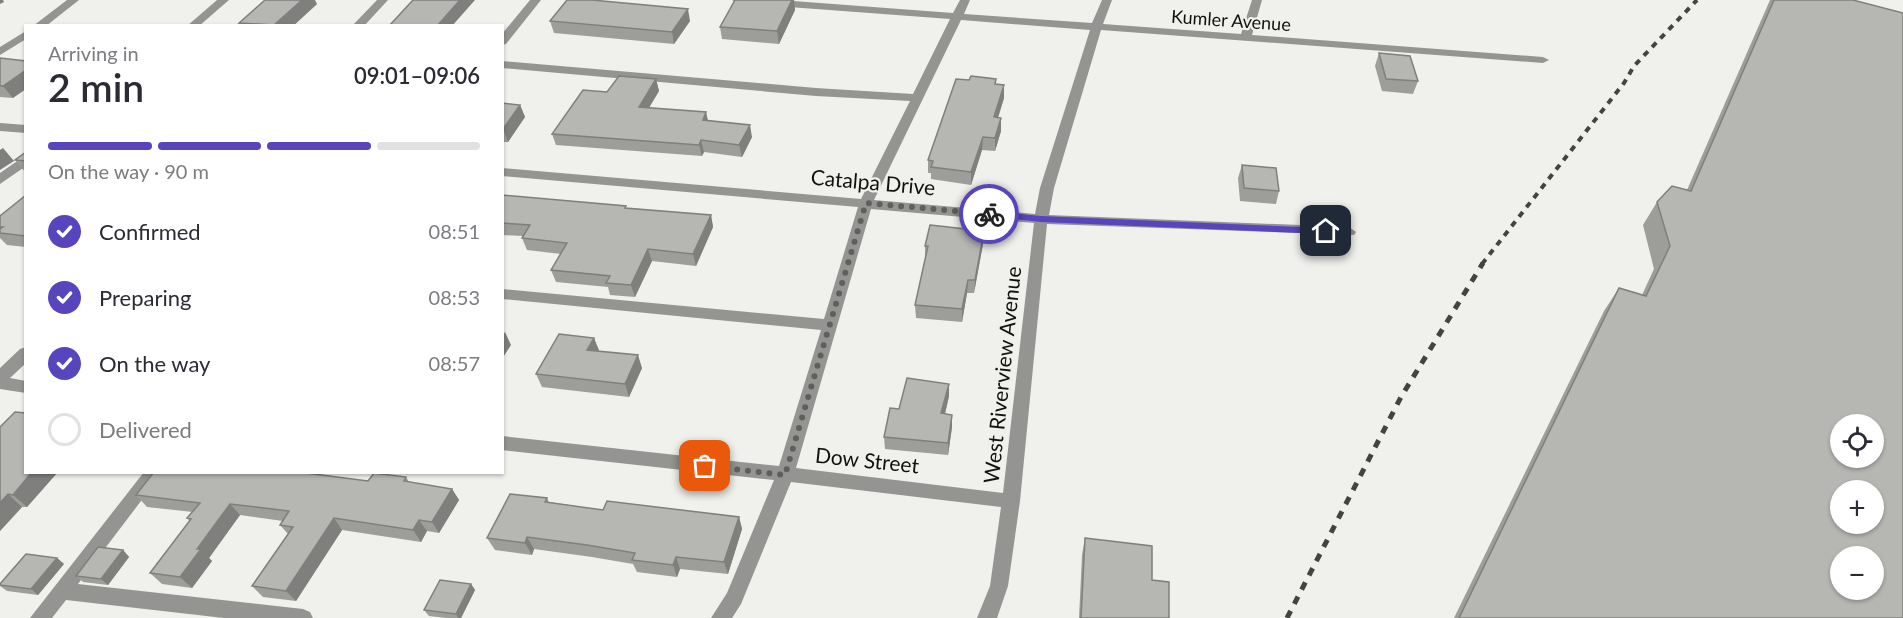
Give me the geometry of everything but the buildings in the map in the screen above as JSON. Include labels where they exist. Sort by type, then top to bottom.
[{"type":"street","points":[[41,24],[74,0]]},
{"type":"street","points":[[194,24],[224,0]]},
{"type":"street","points":[[359,24],[383,0]]},
{"type":"street","points":[[504,40],[536,0]]},
{"type":"street","name":"Kumler Avenue","points":[[737,0],[1543,60]]},
{"type":"street","points":[[721,618],[734,598],[785,475],[866,203],[964,0]]},
{"type":"street","name":"West Riverview Avenue","points":[[987,618],[999,586],[1011,501],[1041,219],[1047,188],[1096,28],[1107,0]]},
{"type":"street","points":[[1245,38],[1257,0]]},
{"type":"street","points":[[0,52],[24,35]]},
{"type":"street","points":[[504,64],[805,91],[917,98]]},
{"type":"street","points":[[0,127],[24,129]]},
{"type":"street","points":[[0,180],[24,161]]},
{"type":"street","name":"Catalpa Drive","points":[[504,172],[1041,219],[1349,231]]},
{"type":"street","points":[[504,294],[830,325]]},
{"type":"street","points":[[0,378],[24,355]]},
{"type":"street","points":[[0,384],[24,387]]},
{"type":"street","name":"Dow Street","points":[[504,443],[1011,501]]},
{"type":"street","points":[[40,618],[153,474]]},
{"type":"street","points":[[62,591],[303,618]]},
{"type":"railway","points":[[1482,264],[1624,83],[1634,66],[1697,0]]},
{"type":"railway","points":[[1287,618],[1401,397],[1483,263]]},
{"type":"way so far","points":[[705,466],[785,475],[866,203],[989,214]]},
{"type":"route","points":[[989,214],[1041,219],[1326,231]]}]
